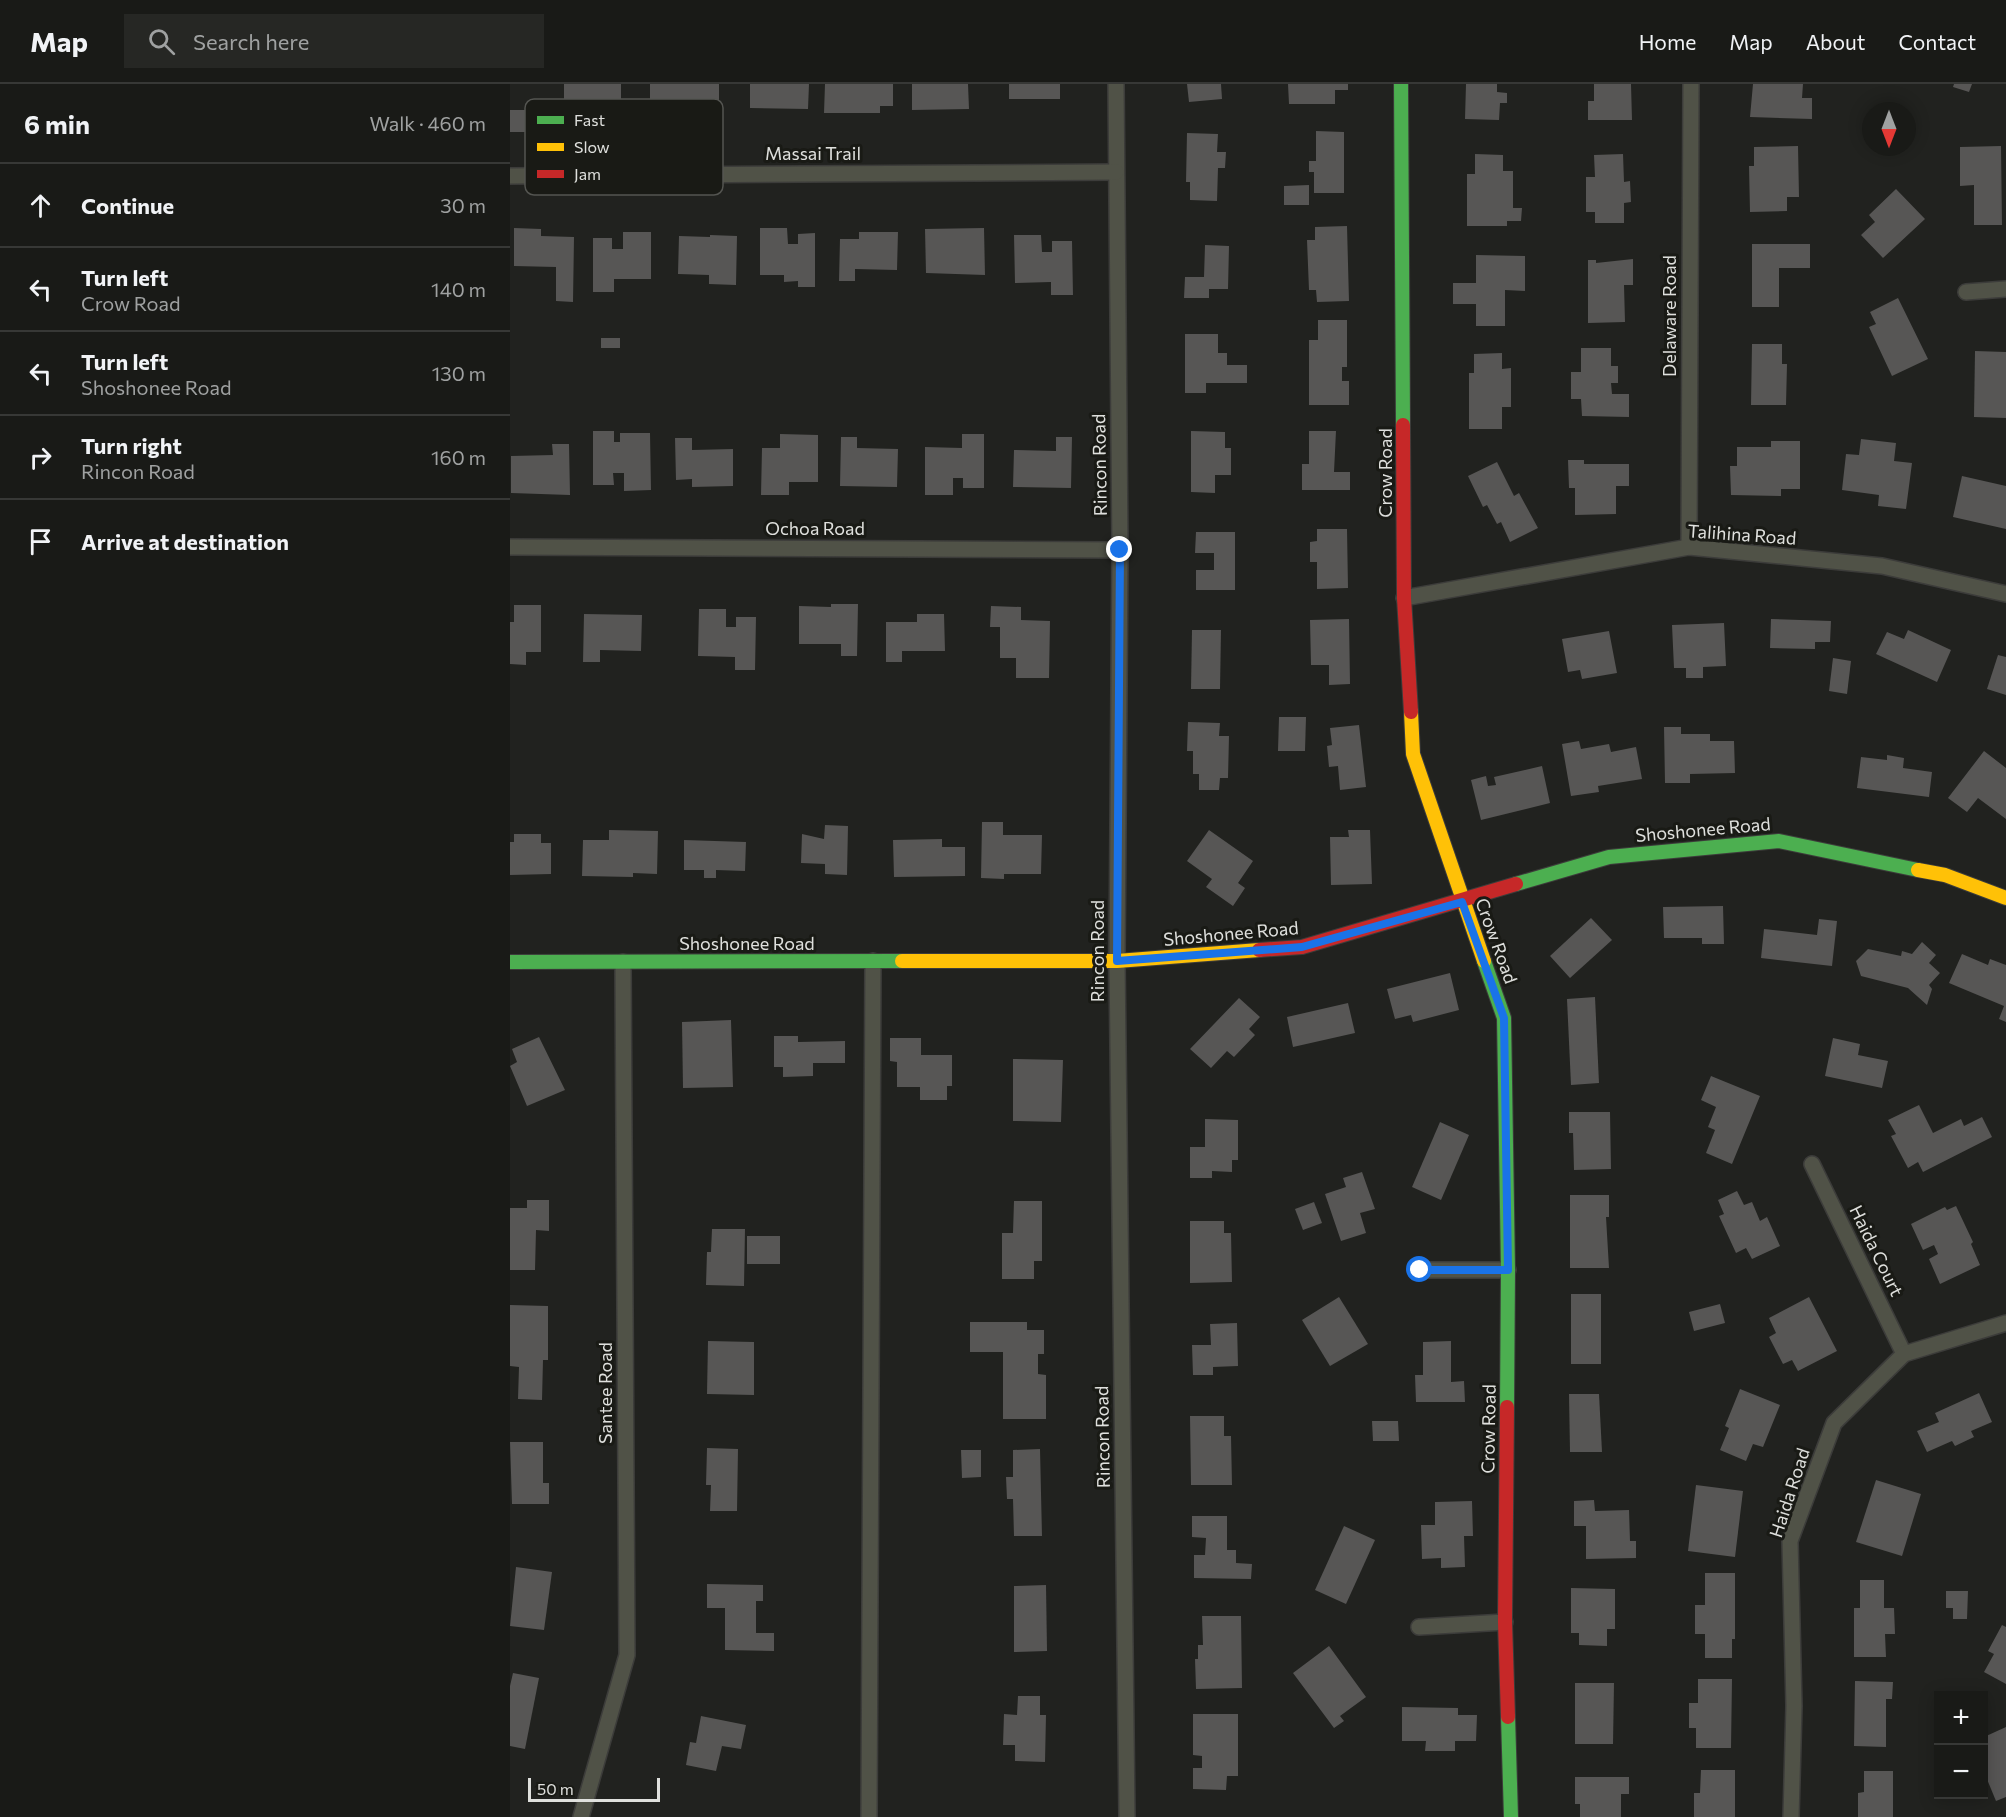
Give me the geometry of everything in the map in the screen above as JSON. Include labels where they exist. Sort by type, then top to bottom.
[{"type":"street","name":"Rincon Road","points":[[1116,84],[1120,550],[1117,961],[1127,1817]]},
{"type":"street","name":"Crow Road","points":[[1401,84],[1404,598],[1413,754],[1462,902],[1504,1018],[1508,1270],[1505,1622],[1511,1817]]},
{"type":"street","name":"Delaware Road","points":[[1689,547],[1691,84]]},
{"type":"street","name":"Massai Trail","points":[[723,175],[1116,172]]},
{"type":"street","name":"Massai Trail","points":[[510,176],[525,176]]},
{"type":"street","points":[[1966,292],[2006,289]]},
{"type":"street","name":"Ochoa Road","points":[[510,547],[1120,550]]},
{"type":"street","name":"Talihina Road","points":[[1404,598],[1689,547],[1882,566],[2006,594]]},
{"type":"street","name":"Shoshonee Road","points":[[510,962],[1117,961],[1302,947],[1462,902],[1609,857],[1779,841],[1945,875],[2006,898]]},
{"type":"street","name":"Santee Road","points":[[581,1817],[627,1655],[623,962]]},
{"type":"street","points":[[869,1817],[873,962]]},
{"type":"street","name":"Haida Court","points":[[1812,1164],[1904,1354]]},
{"type":"street","points":[[1420,1270],[1508,1270]]},
{"type":"street","name":"Haida Road","points":[[1791,1817],[1794,1706],[1790,1541],[1834,1423],[1904,1354],[2006,1323]]},
{"type":"street","points":[[1419,1627],[1505,1622]]},
{"type":"building","points":[[564,84],[621,84],[621,99],[564,99]]},
{"type":"building","points":[[650,84],[719,84],[719,99],[650,99]]},
{"type":"building","points":[[750,84],[809,84],[808,109],[750,108]]},
{"type":"building","points":[[825,84],[893,84],[893,106],[880,106],[880,113],[824,113]]},
{"type":"building","points":[[912,84],[968,84],[969,109],[912,110]]},
{"type":"building","points":[[1009,84],[1060,84],[1060,99],[1009,99]]},
{"type":"building","points":[[1187,84],[1221,84],[1222,99],[1189,102]]},
{"type":"building","points":[[1288,84],[1348,84],[1348,90],[1335,90],[1335,104],[1289,104]]},
{"type":"building","points":[[1466,84],[1497,84],[1497,92],[1507,93],[1507,103],[1500,103],[1499,120],[1465,119]]},
{"type":"building","points":[[1594,84],[1631,84],[1632,120],[1588,120],[1588,101],[1594,101]]},
{"type":"building","points":[[1753,84],[1803,84],[1802,98],[1812,98],[1812,119],[1750,117]]},
{"type":"building","points":[[1954,84],[1972,84],[1969,92],[1953,87]]},
{"type":"building","points":[[510,110],[525,110],[525,132],[510,132]]},
{"type":"building","points":[[1316,131],[1344,132],[1344,193],[1314,193],[1314,172],[1309,172],[1309,161],[1316,161]]},
{"type":"building","points":[[1187,133],[1218,134],[1217,152],[1226,152],[1225,168],[1218,168],[1217,201],[1190,200],[1190,182],[1186,182]]},
{"type":"building","points":[[1798,146],[1799,197],[1787,197],[1787,211],[1750,212],[1749,166],[1754,166],[1754,147]]},
{"type":"building","points":[[2001,146],[2002,225],[1974,225],[1974,185],[1960,186],[1960,147]]},
{"type":"building","points":[[1475,154],[1503,155],[1503,171],[1513,171],[1513,208],[1522,208],[1521,221],[1507,221],[1507,226],[1467,226],[1467,174],[1475,174]]},
{"type":"building","points":[[1623,154],[1624,182],[1630,181],[1631,202],[1624,203],[1624,223],[1595,223],[1595,212],[1586,212],[1586,177],[1595,177],[1594,155]]},
{"type":"building","points":[[1309,185],[1309,205],[1284,205],[1284,186]]},
{"type":"building","points":[[1896,189],[1925,219],[1883,258],[1861,235],[1875,222],[1869,215]]},
{"type":"building","points":[[1347,226],[1349,301],[1317,302],[1316,290],[1309,290],[1307,240],[1315,240],[1315,227]]},
{"type":"building","points":[[514,228],[541,229],[541,236],[574,237],[573,302],[556,301],[556,267],[514,266]]},
{"type":"building","points":[[760,228],[787,228],[788,244],[798,244],[798,234],[815,233],[815,287],[798,287],[798,281],[784,282],[784,275],[760,275]]},
{"type":"building","points":[[984,228],[985,275],[926,273],[925,229]]},
{"type":"building","points":[[623,232],[651,232],[651,279],[614,279],[614,292],[593,292],[593,238],[612,238],[612,249],[623,249]]},
{"type":"building","points":[[859,232],[898,232],[897,270],[855,269],[855,281],[839,281],[840,239],[859,239]]},
{"type":"building","points":[[710,235],[737,236],[736,285],[709,284],[709,275],[678,274],[679,236],[710,237]]},
{"type":"building","points":[[1014,235],[1041,235],[1042,252],[1052,252],[1052,241],[1072,241],[1073,295],[1051,295],[1051,282],[1015,283]]},
{"type":"building","points":[[1752,244],[1810,244],[1810,268],[1779,268],[1779,307],[1752,307]]},
{"type":"building","points":[[1205,245],[1229,246],[1228,289],[1209,289],[1209,298],[1184,298],[1185,277],[1204,277]]},
{"type":"building","points":[[1476,255],[1525,256],[1525,291],[1505,290],[1505,326],[1476,326],[1476,304],[1453,304],[1453,283],[1476,283]]},
{"type":"building","points":[[1633,259],[1633,285],[1624,285],[1625,322],[1588,323],[1588,260],[1596,260],[1596,263]]},
{"type":"building","points":[[1898,298],[1928,359],[1892,376],[1869,327],[1876,324],[1870,312]]},
{"type":"building","points":[[1318,320],[1347,320],[1347,367],[1342,367],[1342,381],[1349,381],[1349,405],[1309,405],[1309,340],[1318,340]]},
{"type":"building","points":[[1185,334],[1218,334],[1218,353],[1227,353],[1227,365],[1247,365],[1247,383],[1206,383],[1206,393],[1185,393]]},
{"type":"building","points":[[601,338],[620,338],[620,348],[601,348]]},
{"type":"building","points":[[1752,344],[1782,344],[1782,364],[1787,364],[1786,405],[1751,405]]},
{"type":"building","points":[[1581,348],[1611,348],[1611,366],[1618,366],[1618,383],[1611,383],[1612,394],[1629,394],[1629,417],[1582,416],[1581,399],[1571,399],[1571,372],[1581,372]]},
{"type":"building","points":[[1975,351],[2006,352],[2006,418],[1974,417]]},
{"type":"building","points":[[1502,353],[1502,369],[1511,368],[1511,407],[1502,407],[1502,429],[1469,429],[1469,373],[1474,373],[1474,354]]},
{"type":"building","points":[[593,431],[614,431],[614,442],[620,442],[620,433],[650,433],[651,490],[624,491],[624,473],[613,473],[614,485],[593,485]]},
{"type":"building","points":[[1191,431],[1225,432],[1225,448],[1231,448],[1231,475],[1215,475],[1215,493],[1191,492]]},
{"type":"building","points":[[1309,431],[1336,431],[1334,472],[1350,472],[1350,490],[1302,490],[1302,464],[1309,464]]},
{"type":"building","points":[[780,434],[818,435],[818,482],[789,482],[789,495],[761,495],[762,448],[780,448]]},
{"type":"building","points":[[962,434],[984,434],[984,488],[963,488],[963,478],[953,478],[953,495],[925,495],[925,447],[962,448]]},
{"type":"building","points":[[841,437],[857,437],[857,448],[898,449],[897,487],[840,486]]},
{"type":"building","points":[[1056,437],[1072,437],[1071,488],[1013,487],[1014,450],[1056,451]]},
{"type":"building","points":[[675,438],[692,438],[692,450],[733,449],[733,486],[692,487],[692,479],[676,480]]},
{"type":"building","points":[[1861,439],[1896,443],[1894,461],[1912,463],[1906,509],[1878,506],[1879,495],[1842,490],[1846,454],[1859,455]]},
{"type":"building","points":[[1771,441],[1800,441],[1800,489],[1781,489],[1781,496],[1731,495],[1730,466],[1737,466],[1737,447],[1771,447]]},
{"type":"building","points":[[552,444],[569,444],[570,495],[511,493],[511,456],[553,455]]},
{"type":"building","points":[[1568,460],[1584,460],[1584,464],[1629,464],[1629,486],[1616,486],[1616,514],[1575,515],[1575,488],[1569,488]]},
{"type":"building","points":[[1497,462],[1514,496],[1519,493],[1538,528],[1510,542],[1501,522],[1497,524],[1487,505],[1483,507],[1468,476]]},
{"type":"building","points":[[1962,476],[2006,486],[2006,529],[1953,517]]},
{"type":"building","points":[[1317,529],[1347,529],[1348,588],[1317,589],[1317,562],[1310,562],[1310,542],[1317,541]]},
{"type":"building","points":[[1196,532],[1235,532],[1235,590],[1196,590],[1196,570],[1214,570],[1214,553],[1195,553]]},
{"type":"building","points":[[831,604],[858,604],[857,656],[841,656],[841,644],[799,644],[799,606],[831,607]]},
{"type":"building","points":[[514,605],[541,605],[541,652],[526,652],[526,665],[510,664],[510,622],[514,622]]},
{"type":"building","points":[[991,606],[1021,607],[1021,620],[1050,621],[1049,678],[1016,678],[1016,658],[1000,658],[1000,627],[990,627]]},
{"type":"building","points":[[699,609],[726,609],[726,627],[736,627],[736,617],[756,617],[755,670],[735,670],[735,657],[698,656]]},
{"type":"building","points":[[584,614],[642,615],[641,651],[600,650],[600,662],[583,662]]},
{"type":"building","points":[[917,614],[944,614],[945,651],[902,651],[902,662],[886,662],[886,622],[917,622]]},
{"type":"building","points":[[1349,619],[1350,684],[1329,685],[1329,665],[1311,665],[1310,620]]},
{"type":"building","points":[[1771,619],[1831,621],[1830,642],[1815,642],[1815,649],[1770,648]]},
{"type":"building","points":[[1724,623],[1726,666],[1703,667],[1703,678],[1686,678],[1686,668],[1674,668],[1672,625]]},
{"type":"building","points":[[1192,630],[1221,630],[1220,689],[1191,689]]},
{"type":"building","points":[[1908,630],[1951,650],[1937,682],[1876,654],[1887,632],[1904,639]]},
{"type":"building","points":[[1609,631],[1617,673],[1582,679],[1580,670],[1568,672],[1562,639]]},
{"type":"building","points":[[1998,655],[2006,657],[2006,695],[1987,689]]},
{"type":"building","points":[[1833,658],[1851,661],[1847,694],[1829,691]]},
{"type":"building","points":[[1279,717],[1306,717],[1305,751],[1278,751]]},
{"type":"building","points":[[1188,722],[1220,723],[1219,736],[1229,736],[1228,778],[1220,778],[1219,790],[1199,790],[1199,774],[1193,774],[1193,751],[1187,751]]},
{"type":"building","points":[[1359,725],[1366,787],[1340,790],[1338,766],[1329,767],[1327,746],[1332,745],[1330,728]]},
{"type":"building","points":[[1664,727],[1681,727],[1681,734],[1710,734],[1710,741],[1734,741],[1735,773],[1690,774],[1690,783],[1665,783]]},
{"type":"building","points":[[1579,741],[1581,749],[1609,744],[1611,752],[1636,747],[1642,779],[1598,786],[1599,792],[1571,796],[1562,744]]},
{"type":"building","points":[[1984,751],[2006,768],[2006,819],[1978,798],[1967,812],[1948,798]]},
{"type":"building","points":[[1887,755],[1904,758],[1903,768],[1932,772],[1929,797],[1857,788],[1861,757],[1887,760]]},
{"type":"building","points":[[1542,766],[1550,803],[1481,820],[1471,780],[1486,776],[1488,786],[1496,785],[1494,777]]},
{"type":"building","points":[[982,822],[1003,822],[1003,835],[1042,835],[1041,874],[1004,874],[1004,879],[981,878]]},
{"type":"building","points":[[825,825],[848,826],[847,875],[825,874],[825,864],[801,863],[802,834],[824,839]]},
{"type":"building","points":[[609,830],[658,831],[657,874],[633,873],[633,877],[582,876],[583,840],[609,840]]},
{"type":"building","points":[[1209,830],[1253,861],[1238,883],[1245,888],[1233,906],[1206,887],[1212,879],[1187,861]]},
{"type":"building","points":[[1348,830],[1370,830],[1372,884],[1331,885],[1330,837],[1349,837]]},
{"type":"building","points":[[514,834],[541,834],[541,843],[551,843],[551,874],[510,875],[510,842],[514,842]]},
{"type":"building","points":[[942,839],[942,847],[965,847],[965,876],[894,877],[893,840]]},
{"type":"building","points":[[684,840],[746,842],[745,871],[716,870],[716,878],[704,878],[704,870],[684,870]]},
{"type":"building","points":[[1723,906],[1724,944],[1702,944],[1702,938],[1664,938],[1663,907]]},
{"type":"building","points":[[1591,918],[1612,940],[1570,978],[1550,956]]},
{"type":"building","points":[[1819,919],[1837,921],[1832,966],[1761,958],[1764,929],[1817,935]]},
{"type":"building","points":[[1922,942],[1936,955],[1929,963],[1940,973],[1929,985],[1932,989],[1927,1005],[1908,988],[1861,976],[1856,961],[1868,949],[1901,956],[1902,951],[1912,954]]},
{"type":"building","points":[[1962,954],[1988,965],[1990,959],[2006,965],[2006,1022],[1999,1019],[2004,1006],[1949,983]]},
{"type":"building","points":[[1450,973],[1459,1010],[1413,1022],[1411,1015],[1395,1019],[1387,989]]},
{"type":"building","points":[[1595,997],[1599,1083],[1571,1085],[1567,999]]},
{"type":"building","points":[[1239,998],[1260,1017],[1249,1029],[1255,1035],[1234,1057],[1227,1051],[1211,1068],[1190,1049]]},
{"type":"building","points":[[1348,1003],[1355,1033],[1293,1047],[1287,1017]]},
{"type":"building","points":[[731,1020],[733,1087],[683,1088],[682,1022]]},
{"type":"building","points":[[774,1036],[798,1036],[798,1042],[845,1041],[845,1063],[813,1063],[813,1076],[783,1077],[783,1067],[774,1067]]},
{"type":"building","points":[[539,1037],[565,1090],[527,1106],[510,1066],[517,1062],[512,1049]]},
{"type":"building","points":[[890,1038],[921,1038],[921,1055],[952,1055],[952,1086],[947,1086],[947,1100],[920,1100],[920,1087],[897,1087],[897,1062],[890,1061]]},
{"type":"building","points":[[1833,1038],[1860,1044],[1858,1055],[1888,1061],[1882,1088],[1825,1076]]},
{"type":"building","points":[[1013,1059],[1063,1060],[1061,1122],[1013,1121]]},
{"type":"building","points":[[1711,1076],[1760,1096],[1732,1164],[1706,1153],[1715,1130],[1708,1127],[1716,1107],[1701,1100]]},
{"type":"building","points":[[1919,1105],[1933,1133],[1961,1119],[1964,1126],[1982,1117],[1992,1137],[1923,1172],[1918,1162],[1908,1168],[1891,1136],[1896,1134],[1888,1120]]},
{"type":"building","points":[[1569,1112],[1610,1112],[1611,1169],[1574,1170],[1573,1133],[1569,1133]]},
{"type":"building","points":[[1205,1119],[1238,1120],[1238,1160],[1232,1160],[1232,1172],[1212,1171],[1212,1178],[1190,1178],[1190,1147],[1205,1147]]},
{"type":"building","points":[[1440,1122],[1469,1135],[1441,1200],[1412,1187]]},
{"type":"building","points":[[1362,1172],[1375,1209],[1360,1213],[1366,1233],[1341,1241],[1325,1194],[1346,1187],[1343,1178]]},
{"type":"building","points":[[1737,1191],[1744,1205],[1752,1202],[1760,1221],[1767,1217],[1780,1246],[1752,1259],[1746,1248],[1736,1253],[1719,1216],[1724,1214],[1718,1200]]},
{"type":"building","points":[[1570,1195],[1609,1195],[1609,1217],[1606,1217],[1609,1268],[1570,1268]]},
{"type":"building","points":[[527,1200],[549,1200],[549,1231],[536,1230],[535,1270],[510,1270],[510,1208],[527,1208]]},
{"type":"building","points":[[1014,1201],[1042,1201],[1042,1261],[1034,1261],[1034,1279],[1002,1279],[1002,1233],[1013,1233]]},
{"type":"building","points":[[1314,1202],[1322,1223],[1303,1230],[1295,1209]]},
{"type":"building","points":[[1956,1206],[1973,1242],[1971,1244],[1980,1265],[1940,1284],[1929,1259],[1938,1254],[1934,1245],[1923,1250],[1911,1224],[1945,1207],[1947,1210]]},
{"type":"building","points":[[1190,1221],[1224,1221],[1224,1233],[1231,1233],[1232,1282],[1190,1283]]},
{"type":"building","points":[[712,1229],[745,1229],[744,1286],[706,1285],[707,1252],[711,1252]]},
{"type":"building","points":[[747,1236],[780,1236],[780,1264],[747,1264]]},
{"type":"building","points":[[1571,1294],[1601,1294],[1601,1364],[1571,1364]]},
{"type":"building","points":[[1339,1297],[1368,1344],[1330,1366],[1302,1320]]},
{"type":"building","points":[[1809,1297],[1837,1351],[1798,1371],[1792,1360],[1783,1364],[1769,1337],[1776,1333],[1769,1318]]},
{"type":"building","points":[[1720,1304],[1725,1323],[1694,1331],[1689,1312]]},
{"type":"building","points":[[510,1305],[548,1306],[548,1360],[543,1360],[542,1400],[518,1399],[519,1367],[510,1366]]},
{"type":"building","points":[[970,1322],[1027,1322],[1027,1330],[1044,1330],[1044,1354],[1038,1354],[1038,1374],[1046,1375],[1046,1419],[1003,1419],[1003,1352],[970,1352]]},
{"type":"building","points":[[1237,1323],[1238,1366],[1213,1367],[1213,1375],[1193,1375],[1192,1345],[1211,1345],[1210,1324]]},
{"type":"building","points":[[708,1341],[754,1342],[754,1395],[707,1394]]},
{"type":"building","points":[[1451,1341],[1451,1382],[1464,1381],[1465,1402],[1416,1402],[1415,1375],[1423,1375],[1423,1342]]},
{"type":"building","points":[[1740,1389],[1780,1405],[1763,1447],[1753,1444],[1746,1461],[1720,1450],[1729,1428],[1725,1426]]},
{"type":"building","points":[[1979,1393],[1992,1422],[1971,1431],[1974,1437],[1955,1446],[1952,1441],[1927,1452],[1917,1431],[1939,1422],[1935,1413]]},
{"type":"building","points":[[1569,1394],[1599,1394],[1602,1452],[1570,1452]]},
{"type":"building","points":[[1190,1416],[1224,1416],[1224,1436],[1231,1436],[1232,1485],[1191,1485]]},
{"type":"building","points":[[1372,1421],[1398,1421],[1399,1441],[1373,1441]]},
{"type":"building","points":[[510,1442],[543,1442],[543,1483],[549,1483],[549,1504],[512,1504]]},
{"type":"building","points":[[707,1448],[738,1449],[737,1511],[710,1511],[711,1485],[706,1485]]},
{"type":"building","points":[[1040,1449],[1042,1536],[1014,1536],[1013,1499],[1007,1499],[1006,1477],[1013,1477],[1013,1450]]},
{"type":"building","points":[[961,1450],[981,1450],[981,1477],[962,1478]]},
{"type":"building","points":[[1876,1480],[1921,1494],[1902,1556],[1856,1542]]},
{"type":"building","points":[[1696,1485],[1743,1491],[1735,1557],[1688,1551]]},
{"type":"building","points":[[1594,1500],[1595,1511],[1629,1510],[1630,1541],[1636,1541],[1636,1558],[1586,1559],[1586,1526],[1574,1526],[1574,1501]]},
{"type":"building","points":[[1472,1501],[1473,1536],[1464,1536],[1465,1567],[1441,1568],[1441,1558],[1422,1559],[1421,1525],[1435,1525],[1435,1502]]},
{"type":"building","points":[[1192,1516],[1227,1516],[1227,1550],[1236,1550],[1236,1563],[1252,1564],[1251,1579],[1194,1578],[1194,1555],[1205,1555],[1206,1538],[1192,1537]]},
{"type":"building","points":[[1344,1526],[1375,1540],[1346,1604],[1315,1590]]},
{"type":"building","points":[[516,1567],[552,1572],[544,1630],[510,1626]]},
{"type":"building","points":[[1705,1573],[1735,1573],[1735,1639],[1732,1639],[1732,1658],[1705,1658],[1705,1634],[1695,1634],[1695,1605],[1705,1605]]},
{"type":"building","points":[[1860,1580],[1884,1580],[1884,1608],[1894,1608],[1895,1634],[1885,1634],[1886,1657],[1854,1657],[1854,1608],[1860,1608]]},
{"type":"building","points":[[707,1584],[763,1585],[763,1601],[756,1601],[756,1633],[774,1633],[774,1651],[725,1650],[725,1608],[707,1608]]},
{"type":"building","points":[[1046,1585],[1047,1651],[1014,1652],[1014,1586]]},
{"type":"building","points":[[1571,1588],[1615,1589],[1615,1629],[1607,1629],[1607,1646],[1579,1645],[1579,1633],[1571,1633]]},
{"type":"building","points":[[1946,1591],[1968,1591],[1967,1619],[1953,1619],[1953,1608],[1946,1608]]},
{"type":"building","points":[[1202,1616],[1241,1616],[1242,1688],[1196,1689],[1195,1659],[1198,1659],[1198,1645],[1203,1645]]},
{"type":"building","points":[[2002,1625],[2006,1627],[2006,1684],[1984,1672],[1994,1654],[1988,1651]]},
{"type":"building","points":[[1329,1646],[1366,1697],[1340,1716],[1344,1721],[1334,1728],[1293,1673]]},
{"type":"building","points":[[513,1673],[539,1678],[525,1749],[510,1746],[510,1686]]},
{"type":"building","points":[[1698,1679],[1732,1679],[1731,1748],[1696,1748],[1696,1728],[1689,1728],[1689,1703],[1698,1703]]},
{"type":"building","points":[[1855,1681],[1893,1682],[1892,1699],[1886,1699],[1886,1747],[1854,1746]]},
{"type":"building","points":[[1575,1683],[1614,1683],[1613,1744],[1575,1744]]},
{"type":"building","points":[[1018,1696],[1040,1696],[1040,1715],[1046,1715],[1045,1762],[1015,1761],[1015,1745],[1003,1745],[1004,1714],[1017,1715]]},
{"type":"building","points":[[1402,1707],[1458,1708],[1458,1715],[1477,1715],[1476,1741],[1455,1741],[1455,1751],[1425,1751],[1426,1741],[1402,1741]]},
{"type":"building","points":[[1193,1714],[1238,1714],[1238,1776],[1227,1776],[1226,1790],[1193,1789],[1193,1768],[1202,1768],[1202,1756],[1193,1755]]},
{"type":"building","points":[[701,1716],[746,1725],[741,1749],[722,1746],[716,1771],[686,1765],[690,1742],[696,1743]]},
{"type":"building","points":[[2006,1727],[2006,1797],[1996,1801],[1988,1782],[1988,1735]]},
{"type":"building","points":[[1701,1770],[1735,1770],[1735,1817],[1694,1817],[1694,1793],[1700,1793]]},
{"type":"building","points":[[1864,1771],[1893,1771],[1893,1817],[1858,1817],[1858,1793],[1864,1792]]},
{"type":"building","points":[[1575,1777],[1629,1777],[1629,1794],[1621,1794],[1621,1817],[1580,1817],[1580,1804],[1575,1804]]},
{"type":"traffic: fast","points":[[1401,84],[1403,425]]},
{"type":"traffic: fast","points":[[1516,884],[1609,857],[1779,841],[1918,870]]},
{"type":"traffic: fast","points":[[510,962],[902,961]]},
{"type":"traffic: fast","points":[[1484,961],[1504,1018],[1508,1270],[1507,1407]]},
{"type":"traffic: fast","points":[[1508,1717],[1511,1817]]},
{"type":"traffic: slow","points":[[1411,712],[1413,754],[1484,961]]},
{"type":"traffic: slow","points":[[1918,870],[1945,875],[2006,898]]},
{"type":"traffic: slow","points":[[902,961],[1117,961],[1259,950]]},
{"type":"traffic: jam","points":[[1403,425],[1404,598],[1411,712]]},
{"type":"traffic: jam","points":[[1259,950],[1302,947],[1516,884]]},
{"type":"traffic: jam","points":[[1507,1407],[1505,1622],[1508,1717]]},
{"type":"route","points":[[1120,550],[1117,961],[1302,947],[1462,902],[1504,1018],[1508,1270],[1420,1270]]}]
